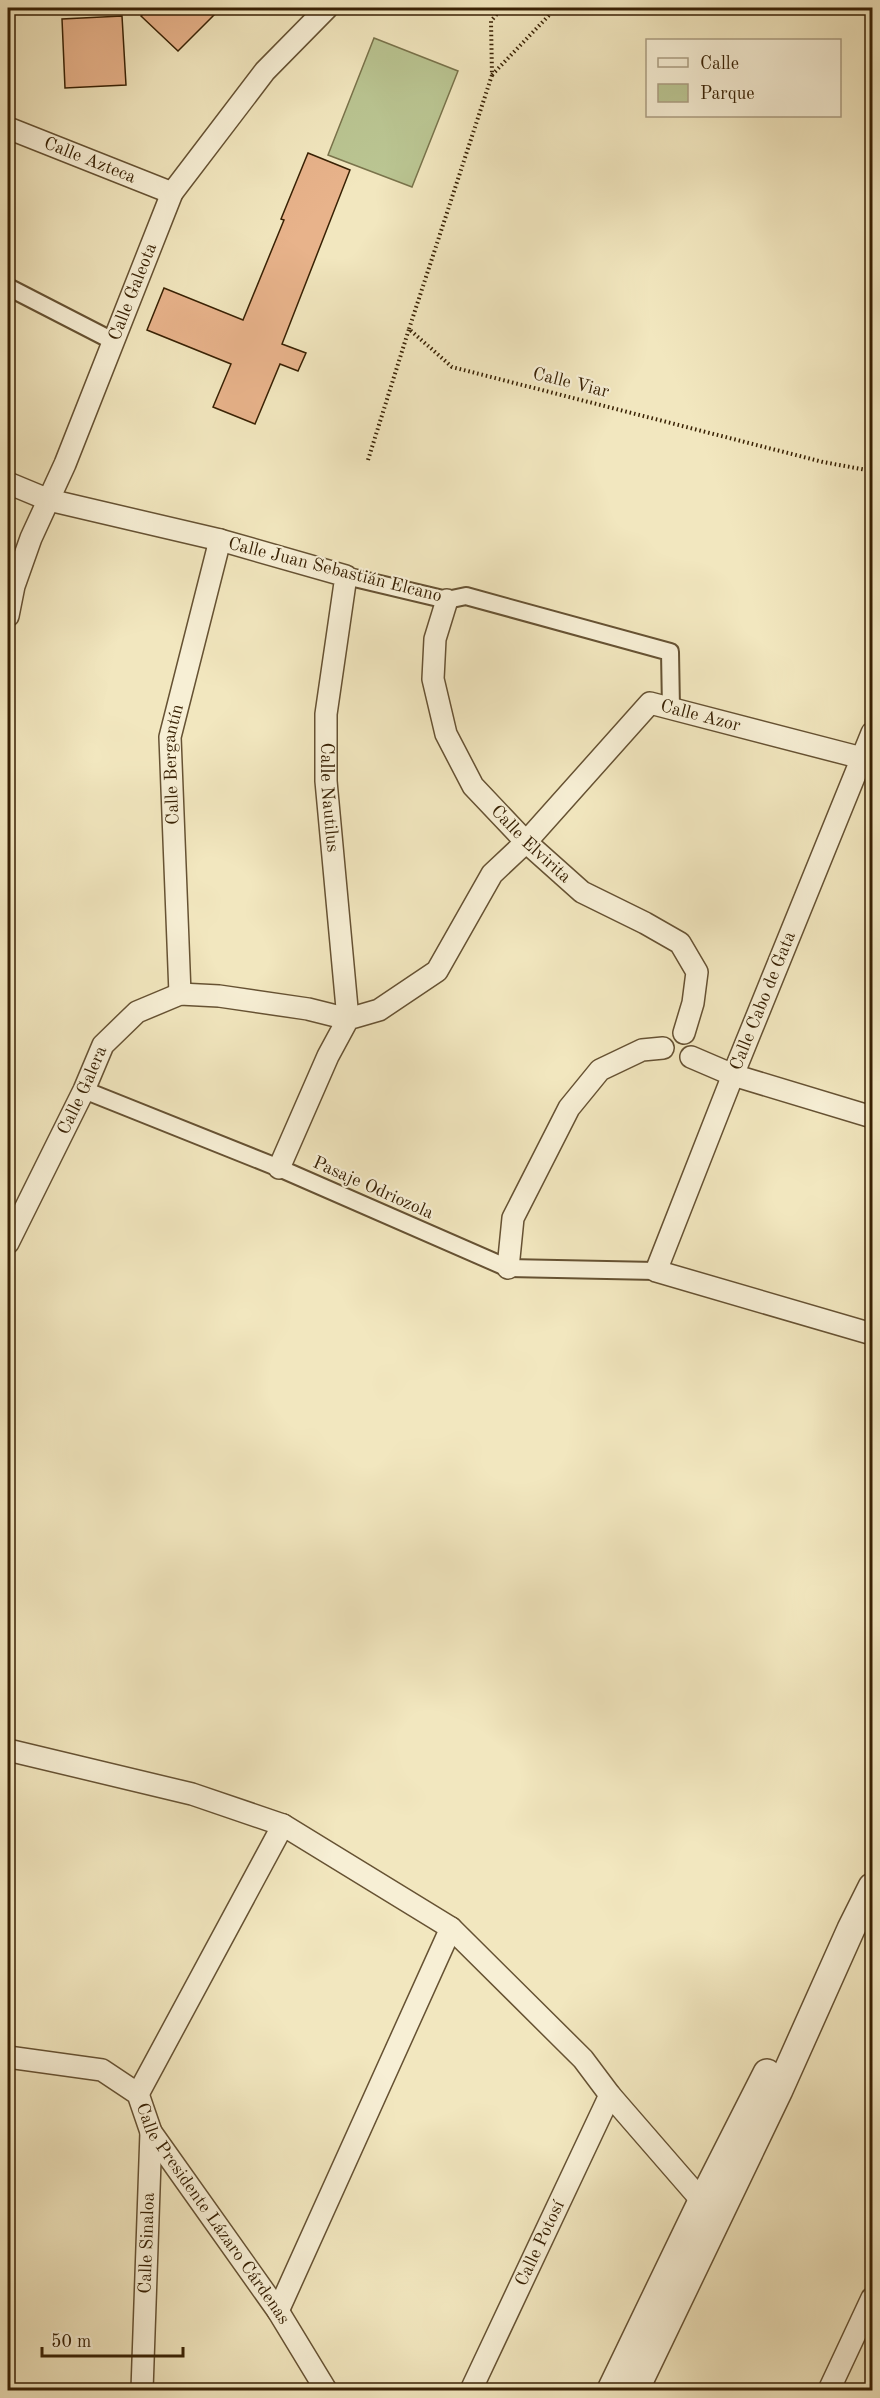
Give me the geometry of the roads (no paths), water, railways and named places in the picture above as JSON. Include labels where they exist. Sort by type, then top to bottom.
[{"type":"street","name":"Calle Galeota","points":[[8,616],[14,586],[31,537],[65,464],[172,193],[265,71],[327,8]]},
{"type":"street","name":"Calle Azteca","points":[[8,128],[172,193]]},
{"type":"street","points":[[8,286],[113,341]]},
{"type":"street","name":"Calle Juan Sebastián Elcano","points":[[8,483],[49,500],[220,540],[346,576],[447,600],[466,596],[670,652],[671,708]]},
{"type":"street","name":"Calle Bergantín","points":[[180,994],[170,737],[220,540]]},
{"type":"street","name":"Calle Nautilus","points":[[346,576],[326,714],[326,781],[348,1019]]},
{"type":"street","name":"Calle Elvirita","points":[[447,600],[435,639],[433,679],[446,734],[472,786],[526,842],[582,892],[645,922],[680,943],[696,972],[693,1003],[684,1034]]},
{"type":"street","name":"Calle Azor","points":[[526,842],[650,703],[862,758]]},
{"type":"street","name":"Calle Cabo de Gata","points":[[656,1271],[873,733]]},
{"type":"street","points":[[279,1168],[328,1056],[348,1019],[379,1010],[436,971],[492,874],[526,842]]},
{"type":"street","name":"Calle Galera","points":[[8,1243],[104,1045],[137,1012],[180,994],[219,996],[308,1009],[348,1019]]},
{"type":"street","points":[[663,1048],[670,1034],[684,1034],[691,1046],[691,1057]]},
{"type":"street","points":[[663,1048],[670,1060],[681,1061],[691,1057],[733,1076],[873,1116]]},
{"type":"street","points":[[508,1268],[513,1218],[569,1108],[600,1070],[642,1050],[663,1048]]},
{"type":"street","name":"Pasaje Odriozola","points":[[84,1090],[279,1168],[508,1268],[656,1271]]},
{"type":"street","points":[[656,1271],[873,1334]]},
{"type":"street","points":[[8,1750],[192,1794],[283,1825],[451,1928],[583,2059],[610,2095],[702,2201]]},
{"type":"street","points":[[138,2094],[283,1825]]},
{"type":"street","points":[[611,2391],[652,2329],[779,2090],[851,1929],[873,1887]]},
{"type":"street","points":[[278,2311],[451,1928]]},
{"type":"street","points":[[628,2391],[702,2201],[787,2034],[851,1929]]},
{"type":"street","name":"Calle Presidente Lázaro Cárdenas","points":[[8,2056],[102,2070],[138,2094],[151,2132],[278,2311],[326,2391]]},
{"type":"street","name":"Calle Potosí","points":[[471,2391],[610,2095]]},
{"type":"street","name":"Calle Sinaloa","points":[[142,2391],[151,2132]]},
{"type":"street","points":[[829,2391],[873,2298]]},
{"type":"street","points":[[605,2391],[652,2329]]},
{"type":"street","points":[[635,2391],[652,2329]]}]
